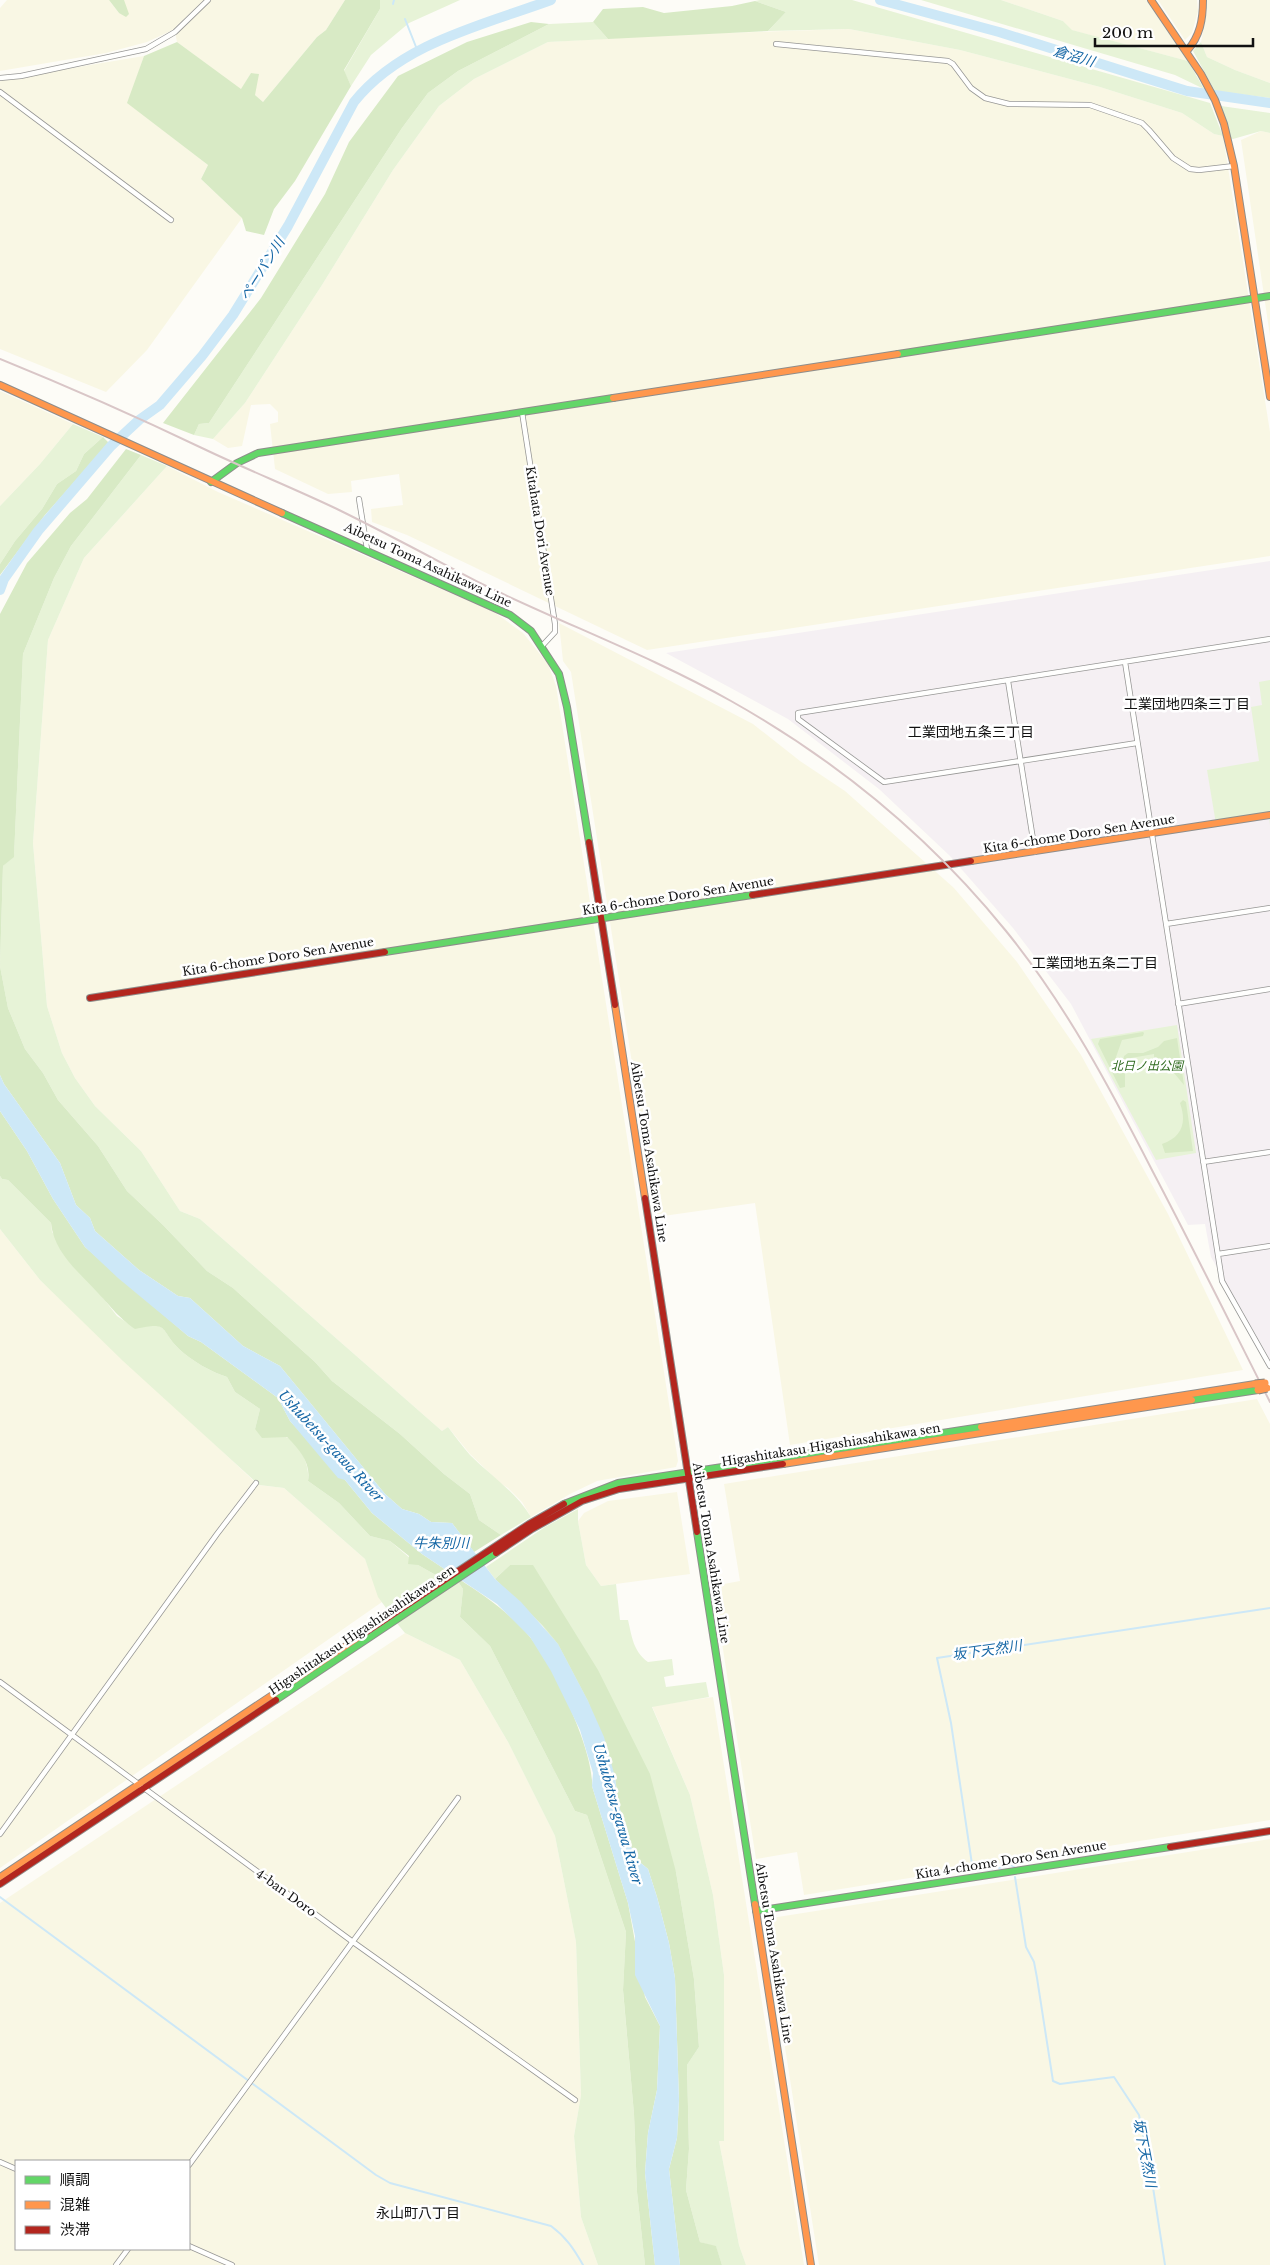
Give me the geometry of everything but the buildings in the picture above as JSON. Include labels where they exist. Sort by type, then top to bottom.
[{"type":"main road","points":[[1151,0],[1199,70],[1215,100],[1225,127],[1234,166],[1270,397]]},
{"type":"main road","points":[[1187,50],[1197,38],[1202,25],[1203,0]]},
{"type":"main road","points":[[211,482],[237,463],[258,454],[1270,296]]},
{"type":"main road","name":"Aibetsu Toma Asahikawa Line","points":[[0,384],[211,482],[367,549],[510,615],[531,632],[559,674],[567,707],[602,919],[811,2265]]},
{"type":"main road","name":"Kita 6-chome Doro Sen Avenue","points":[[90,998],[1270,816]]},
{"type":"main road","name":"Higashitakasu Higashiasahikawa sen","points":[[0,1877],[142,1786],[519,1534],[582,1501],[619,1489],[688,1475],[1268,1385]]},
{"type":"main road","name":"Higashitakasu Higashiasahikawa sen","points":[[0,1884],[142,1786]]},
{"type":"main road","name":"Kita 4-chome Doro Sen Avenue","points":[[756,1911],[1270,1831]]},
{"type":"street","points":[[0,78],[21,76],[146,48],[176,32],[208,0]]},
{"type":"street","points":[[776,44],[948,61],[953,64],[970,88],[985,98],[1009,104],[1090,105],[1142,123],[1173,158],[1190,169],[1200,170],[1234,166]]},
{"type":"street","points":[[0,92],[171,220]]},
{"type":"street","name":"Kitahata Dori Avenue","points":[[522,412],[555,624],[555,632],[542,646]]},
{"type":"street","points":[[360,499],[367,549]]},
{"type":"street","points":[[1138,743],[884,782],[798,719],[798,713],[1270,639]]},
{"type":"street","points":[[1125,662],[1222,1281],[1270,1366]]},
{"type":"street","points":[[1008,681],[1035,852]]},
{"type":"street","points":[[1166,924],[1270,908]]},
{"type":"street","points":[[1178,1004],[1270,988]]},
{"type":"street","points":[[1203,1162],[1270,1152]]},
{"type":"street","points":[[1218,1254],[1270,1246]]},
{"type":"street","points":[[0,1834],[256,1483]]},
{"type":"street","name":"4-ban Doro","points":[[0,1682],[353,1942],[575,2100]]},
{"type":"street","points":[[190,2164],[458,1798]]},
{"type":"street","points":[[0,2162],[15,2169]]},
{"type":"street","points":[[190,2246],[232,2265]]},
{"type":"street","points":[[116,2265],[127,2250]]},
{"type":"shaded area","points":[[7,0],[109,0],[119,13],[124,0],[204,0],[173,30],[147,42],[106,53],[0,71],[0,8]]},
{"type":"shaded area","points":[[208,0],[345,0],[326,30],[317,37],[263,102],[255,95],[251,73],[241,90],[177,42],[175,32]]},
{"type":"shaded area","points":[[1001,0],[1146,0],[1188,61],[1071,30],[1063,21]]},
{"type":"shaded area","points":[[1158,0],[1197,0],[1198,11],[1192,33],[1185,40]]},
{"type":"shaded area","points":[[1207,0],[1270,0],[1270,83],[1207,57],[1201,42],[1207,11]]},
{"type":"shaded area","points":[[849,29],[960,50],[1100,87],[1182,113],[1214,134],[1223,136],[1270,432],[1270,556],[647,650],[407,535],[372,522],[371,509],[403,505],[399,474],[351,481],[352,492],[328,494],[275,469],[270,424],[278,422],[278,412],[270,404],[251,405],[242,446],[228,448],[213,439],[245,403],[322,285],[393,170],[439,106],[474,79],[548,42],[689,34]]},
{"type":"shaded area","points":[[144,56],[128,103],[208,165],[201,179],[242,218],[147,350],[106,392],[0,349],[0,80]]},
{"type":"shaded area","points":[[1261,131],[1270,133],[1270,336],[1241,140]]},
{"type":"shaded area","points":[[0,391],[73,424],[40,464],[0,506]]},
{"type":"shaded area","points":[[167,466],[218,492],[494,612],[523,633],[548,664],[556,686],[678,1461],[676,1467],[597,1481],[570,1494],[531,1517],[522,1502],[470,1454],[448,1427],[442,1431],[200,1219],[180,1211],[141,1151],[95,1106],[75,1078],[62,1053],[47,1006],[33,843],[48,640],[84,558]]},
{"type":"shaded area","points":[[1270,561],[1270,1360],[1211,1257],[1205,1224],[1188,1225],[1071,1004],[1013,928],[950,856],[879,789],[788,719],[666,653]]},
{"type":"shaded area","points":[[559,623],[753,724],[800,761],[845,791],[954,888],[1017,962],[1081,1055],[1168,1214],[1243,1370],[790,1445],[755,1203],[656,1217],[571,672],[563,661]]},
{"type":"shaded area","points":[[0,1229],[40,1280],[258,1485],[284,1488],[365,1559],[382,1602],[0,1868]]},
{"type":"shaded area","points":[[1257,1399],[1270,1424],[1270,1820],[804,1895],[797,1852],[756,1859],[713,1586],[740,1581],[724,1484]]},
{"type":"shaded area","points":[[677,1492],[690,1574],[601,1586],[586,1565],[578,1521],[584,1513],[608,1501]]},
{"type":"shaded area","points":[[405,1633],[460,1660],[508,1742],[555,1836],[576,1942],[581,2095],[574,2136],[581,2217],[598,2265],[0,2265],[0,1903]]},
{"type":"shaded area","points":[[713,1697],[804,2265],[746,2265],[739,2245],[719,2141],[724,2140],[724,1975],[713,1895],[690,1795],[652,1706]]},
{"type":"shaded area","points":[[1270,1839],[1270,2265],[819,2265],[765,1919]]},
{"type":"green space","points":[[109,0],[124,0],[129,14],[126,17],[119,13]]},
{"type":"green space","points":[[345,0],[380,0],[380,9],[344,70],[351,86],[295,181],[274,209],[264,235],[246,231],[242,218],[201,179],[208,165],[127,103],[144,56],[177,42],[241,89],[251,73],[259,74],[255,95],[263,102],[317,37],[326,30]]},
{"type":"green space","points":[[379,0],[460,0],[409,23],[371,55],[351,86],[344,71],[380,9]]},
{"type":"green space","points":[[852,0],[1210,103],[1223,136],[1214,134],[1182,113],[1100,87],[960,50],[849,29],[768,31],[786,12],[755,1]]},
{"type":"green space","points":[[921,0],[1001,0],[1063,21],[1072,30],[1188,61],[1204,89],[1175,75]]},
{"type":"green space","points":[[755,1],[786,12],[768,31],[608,39],[593,22],[603,9],[643,7],[664,13],[732,6]]},
{"type":"green space","points":[[531,22],[549,24],[458,71],[428,93],[402,128],[209,423],[199,424],[194,435],[163,423],[261,298],[325,194],[349,142],[398,76],[467,42]]},
{"type":"green space","points":[[593,22],[608,39],[548,42],[474,79],[439,106],[393,170],[322,285],[245,403],[213,439],[194,435],[199,424],[209,423],[402,128],[428,93],[458,71],[549,24]]},
{"type":"green space","points":[[1201,42],[1207,57],[1270,83],[1270,98],[1215,91],[1193,51]]},
{"type":"green space","points":[[1221,106],[1270,113],[1270,133],[1261,131],[1233,139],[1229,138]]},
{"type":"green space","points":[[73,424],[103,437],[84,454],[76,471],[57,484],[42,509],[15,541],[0,564],[0,506],[40,464]]},
{"type":"green space","points":[[103,437],[109,443],[45,515],[0,575],[0,564],[15,541],[42,509],[57,484],[76,471],[84,454]]},
{"type":"green space","points":[[126,449],[141,455],[71,546],[54,578],[23,654],[14,857],[3,866],[0,966],[0,614],[27,563],[70,513],[87,499]]},
{"type":"green space","points":[[141,455],[167,466],[84,558],[48,640],[33,843],[47,1006],[62,1053],[75,1078],[95,1106],[141,1151],[180,1211],[200,1219],[442,1431],[448,1427],[470,1455],[518,1499],[531,1517],[501,1535],[479,1520],[470,1494],[444,1474],[400,1434],[332,1381],[315,1362],[233,1288],[207,1271],[127,1191],[98,1146],[58,1100],[43,1073],[25,1049],[8,1008],[0,966],[3,866],[14,856],[23,654],[54,578],[71,546]]},
{"type":"green space","points":[[1270,680],[1270,825],[1269,816],[1216,824],[1207,770],[1259,761],[1251,707],[1262,705],[1259,682]]},
{"type":"green space","points":[[0,966],[8,1008],[25,1049],[43,1073],[58,1100],[98,1146],[127,1191],[207,1271],[233,1288],[315,1362],[332,1381],[400,1434],[444,1474],[470,1494],[479,1520],[501,1535],[474,1552],[452,1523],[431,1522],[419,1514],[402,1509],[385,1494],[280,1366],[243,1346],[190,1298],[178,1296],[139,1270],[95,1231],[90,1218],[76,1205],[60,1163],[4,1084],[0,1075]]},
{"type":"green space","name":"北日ノ出公園","points":[[1177,1025],[1196,1153],[1156,1160],[1091,1039]]},
{"type":"green space","points":[[1143,1032],[1143,1036],[1122,1040],[1116,1057],[1117,1065],[1125,1072],[1125,1087],[1120,1088],[1098,1044],[1100,1039]]},
{"type":"green space","points":[[1177,1038],[1184,1085],[1169,1067],[1154,1058],[1154,1054],[1131,1058],[1130,1062],[1125,1065],[1123,1061],[1124,1056],[1128,1053],[1143,1053],[1158,1047],[1164,1041]]},
{"type":"green space","points":[[1183,1100],[1186,1102],[1193,1151],[1165,1153],[1162,1144],[1178,1133],[1183,1123],[1180,1103]]},
{"type":"green space","points":[[0,1111],[27,1151],[53,1199],[85,1247],[188,1336],[201,1342],[278,1398],[290,1421],[345,1480],[372,1513],[422,1554],[449,1572],[441,1578],[418,1565],[408,1564],[409,1556],[390,1541],[370,1536],[339,1503],[308,1481],[308,1468],[304,1457],[287,1437],[262,1438],[255,1429],[260,1409],[235,1392],[227,1377],[208,1369],[190,1358],[179,1349],[163,1328],[154,1326],[135,1329],[115,1312],[62,1253],[53,1234],[51,1223],[8,1180],[2,1179],[0,1176]]},
{"type":"green space","points":[[0,1176],[2,1179],[8,1180],[51,1223],[52,1232],[117,1316],[135,1328],[159,1326],[163,1328],[179,1349],[190,1358],[208,1369],[227,1377],[235,1392],[260,1409],[255,1429],[282,1435],[291,1440],[300,1450],[308,1469],[308,1481],[339,1503],[370,1536],[390,1541],[418,1565],[441,1578],[389,1612],[378,1597],[365,1559],[284,1488],[259,1485],[123,1361],[40,1280],[0,1229]]},
{"type":"green space","points":[[578,1509],[578,1521],[586,1565],[601,1586],[616,1584],[620,1620],[628,1620],[634,1643],[639,1653],[648,1662],[672,1659],[674,1675],[664,1677],[666,1687],[706,1682],[709,1697],[652,1707],[690,1795],[713,1895],[724,1975],[724,2141],[719,2141],[739,2245],[746,2265],[722,2265],[716,2247],[700,2242],[686,2190],[689,2149],[687,2065],[699,2047],[694,1979],[676,1872],[510,1565],[495,1579],[486,1567],[545,1527]]},
{"type":"green space","points":[[510,1565],[533,1565],[598,1670],[650,1774],[676,1872],[694,1979],[699,2047],[687,2065],[689,2149],[686,2190],[700,2242],[716,2246],[722,2265],[680,2265],[669,2169],[677,2138],[679,2100],[675,1978],[669,1943],[657,1897],[648,1869],[636,1859],[626,1834],[618,1801],[615,1777],[588,1701],[558,1644],[545,1628],[495,1579]]},
{"type":"green space","points":[[459,1579],[488,1598],[530,1637],[550,1667],[560,1687],[586,1751],[591,1770],[592,1786],[628,1903],[645,1997],[660,2026],[657,2090],[648,2133],[645,2173],[655,2265],[645,2265],[637,2192],[634,2114],[623,1990],[626,1932],[587,1815],[575,1811],[490,1646],[460,1617],[463,1589],[457,1580]]},
{"type":"green space","points":[[457,1580],[463,1589],[460,1617],[490,1646],[575,1811],[587,1815],[626,1932],[623,1991],[634,2114],[637,2192],[645,2265],[598,2265],[581,2217],[574,2136],[581,2095],[576,1942],[555,1836],[508,1742],[460,1660],[405,1633],[395,1621]]},
{"type":"water","name":"牛朱別川","points":[[0,1075],[4,1084],[60,1163],[76,1205],[90,1218],[95,1231],[139,1270],[178,1296],[190,1298],[243,1346],[280,1366],[385,1494],[402,1509],[419,1514],[431,1522],[452,1523],[495,1579],[521,1602],[558,1644],[588,1701],[604,1737],[615,1777],[618,1801],[626,1834],[636,1859],[648,1869],[669,1943],[675,1978],[679,2100],[677,2138],[669,2169],[680,2265],[655,2265],[645,2173],[648,2133],[657,2090],[660,2026],[635,1975],[635,1936],[628,1903],[592,1786],[593,1773],[580,1730],[551,1671],[530,1637],[497,1604],[422,1554],[372,1513],[345,1480],[338,1478],[290,1421],[278,1398],[201,1342],[188,1336],[118,1278],[85,1247],[53,1199],[27,1151],[0,1111]]},
{"type":"waterway","points":[[393,4],[394,0]]},
{"type":"waterway","name":"ペーパン川","points":[[0,590],[4,579],[38,531],[111,446],[139,420],[160,405],[202,356],[233,315],[288,226],[354,102],[373,82],[419,50],[471,28],[551,0]]},
{"type":"waterway","name":"倉沼川","points":[[880,0],[999,32],[1187,91],[1270,103]]},
{"type":"waterway","points":[[405,19],[418,52]]},
{"type":"waterway","name":"坂下天然川","points":[[992,1869],[973,1871],[951,1723],[937,1658],[1270,1608]]},
{"type":"waterway","name":"坂下天然川","points":[[999,1868],[1011,1865],[1014,1867]]},
{"type":"waterway","name":"坂下天然川","points":[[1015,1877],[1026,1947],[1034,1962],[1037,1978],[1053,2081],[1060,2084],[1114,2077],[1139,2115],[1150,2168],[1165,2265]]},
{"type":"waterway","points":[[0,1897],[376,2175],[390,2183],[551,2226],[561,2234],[583,2265]]},
{"type":"railway","points":[[0,359],[103,402],[320,501],[482,584],[670,669],[770,724],[844,775],[879,803],[913,832],[977,897],[1028,959],[1068,1018],[1137,1141],[1270,1402]]},
{"type":"traffic: fast","points":[[898,354],[1270,296]]},
{"type":"traffic: fast","points":[[211,482],[237,463],[258,453],[613,398]]},
{"type":"traffic: fast","points":[[282,513],[510,615],[531,631],[559,674],[567,707],[589,842]]},
{"type":"traffic: fast","points":[[385,952],[752,895]]},
{"type":"traffic: fast","points":[[1192,1400],[1258,1390]]},
{"type":"traffic: fast","points":[[564,1504],[618,1483],[981,1427]]},
{"type":"traffic: fast","points":[[697,1532],[755,1904]]},
{"type":"traffic: fast","points":[[276,1700],[496,1553]]},
{"type":"traffic: fast","points":[[756,1911],[1170,1847]]},
{"type":"traffic: slow","points":[[1151,0],[1201,74],[1215,100],[1224,124],[1234,166],[1270,397]]},
{"type":"traffic: slow","points":[[1187,51],[1195,40],[1200,27],[1203,0]]},
{"type":"traffic: slow","points":[[613,398],[898,354]]},
{"type":"traffic: slow","points":[[0,385],[282,513]]},
{"type":"traffic: slow","points":[[971,861],[1270,815]]},
{"type":"traffic: slow","points":[[615,1005],[645,1198]]},
{"type":"traffic: slow","points":[[1255,1384],[1265,1383]]},
{"type":"traffic: slow","points":[[981,1427],[1255,1384]]},
{"type":"traffic: slow","points":[[1258,1390],[1267,1388]]},
{"type":"traffic: slow","points":[[783,1464],[1192,1400]]},
{"type":"traffic: slow","points":[[0,1877],[362,1635]]},
{"type":"traffic: slow","points":[[755,1904],[811,2265]]},
{"type":"traffic: jam","points":[[589,842],[615,1005]]},
{"type":"traffic: jam","points":[[752,895],[971,861]]},
{"type":"traffic: jam","points":[[90,998],[385,952]]},
{"type":"traffic: jam","points":[[645,1198],[697,1532]]},
{"type":"traffic: jam","points":[[496,1553],[532,1529],[582,1501],[619,1489],[783,1464]]},
{"type":"traffic: jam","points":[[362,1635],[529,1524],[564,1504]]},
{"type":"traffic: jam","points":[[0,1884],[276,1700]]},
{"type":"traffic: jam","points":[[1170,1847],[1270,1831]]},
{"type":"district","name":"工業団地四条三丁目","points":[[1187,704]]},
{"type":"district","name":"工業団地五条三丁目","points":[[971,732]]},
{"type":"district","name":"工業団地五条二丁目","points":[[1095,963]]},
{"type":"district","name":"永山町八丁目","points":[[418,2213]]},
{"type":"water label","name":"Ushubetsu-gawa River","points":[[331,1446]]},
{"type":"water label","name":"Ushubetsu-gawa River","points":[[618,1814]]}]
